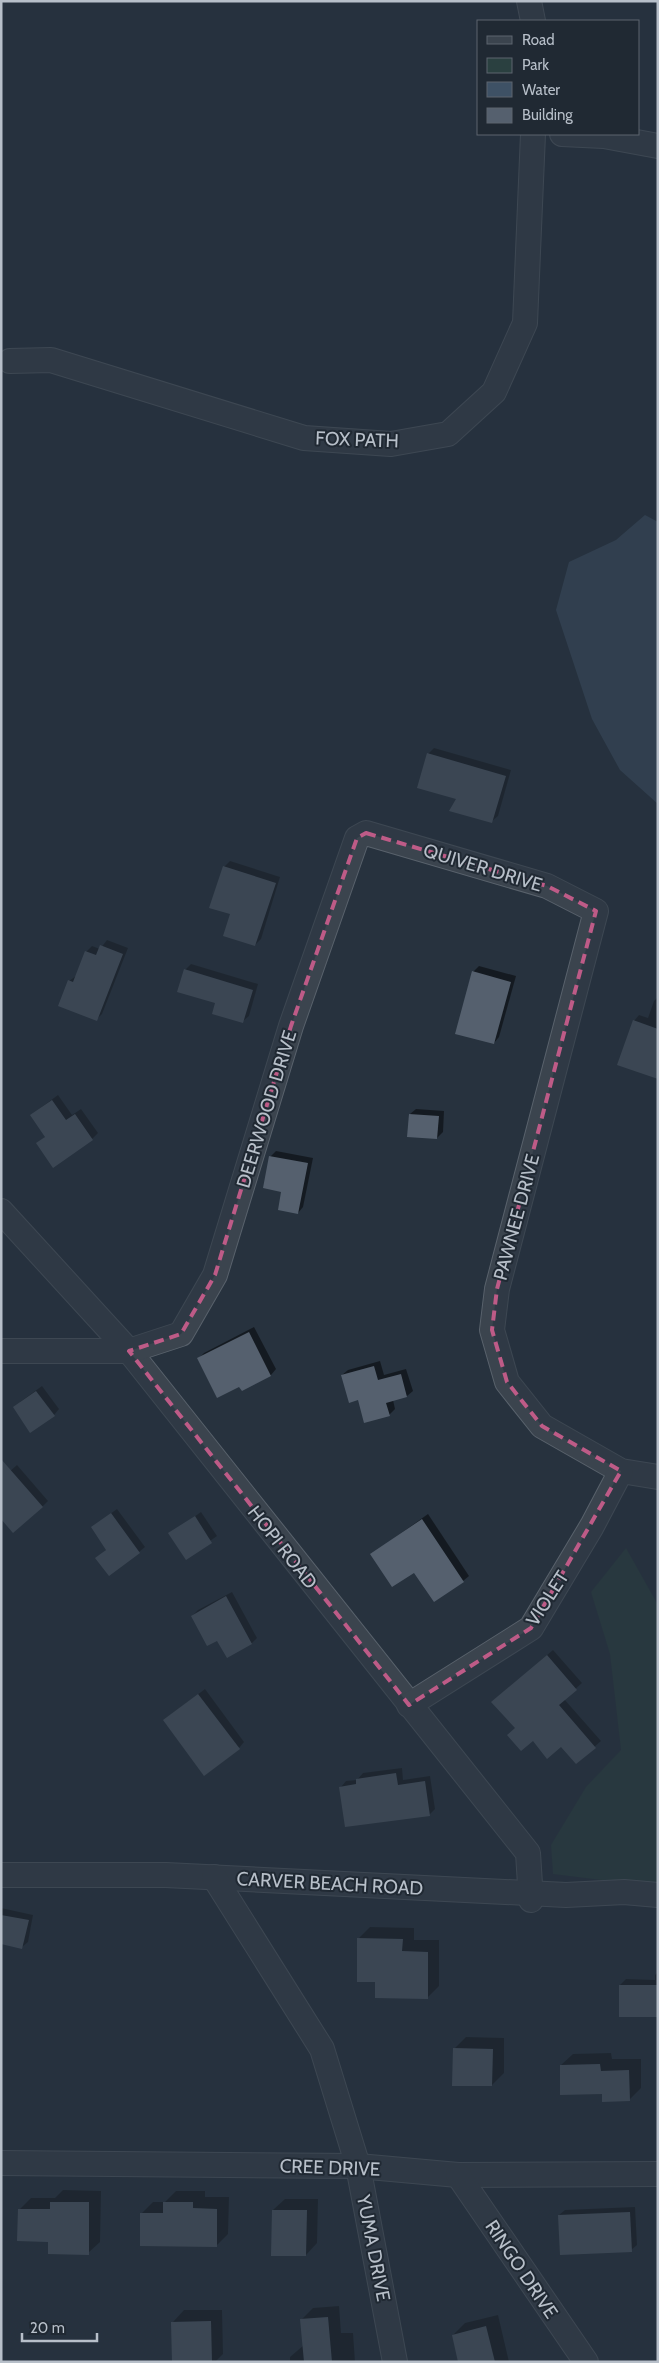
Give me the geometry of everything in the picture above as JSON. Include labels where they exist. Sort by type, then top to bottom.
[{"type":"street","points":[[529,1],[533,20]]},
{"type":"street","name":"FOX PATH","points":[[10,361],[51,360],[304,438],[391,444],[448,434],[494,392],[526,323],[534,135]]},
{"type":"street","points":[[583,135],[604,136],[658,146]]},
{"type":"street","name":"QUIVER DRIVE","points":[[366,833],[547,886],[596,911]]},
{"type":"street","name":"DEERWOOD DRIVE","points":[[1,1351],[129,1351],[181,1334],[215,1275],[294,1017],[357,838],[366,833]]},
{"type":"street","name":"PAWNEE DRIVE","points":[[596,911],[499,1281],[492,1330],[507,1382],[542,1426],[621,1471]]},
{"type":"street","name":"HOPI ROAD","points":[[1,1211],[129,1351],[528,1853],[531,1896]]},
{"type":"street","points":[[621,1471],[658,1477]]},
{"type":"street","name":"VIOLET","points":[[409,1705],[531,1628],[592,1526],[621,1471]]},
{"type":"street","name":"CARVER BEACH ROAD","points":[[1,1875],[214,1878],[531,1896],[624,1892],[658,1896]]},
{"type":"street","name":"YUMA DRIVE","points":[[214,1878],[322,2049],[358,2166],[395,2362]]},
{"type":"street","name":"CREE DRIVE","points":[[1,2163],[358,2166],[458,2175],[658,2174]]},
{"type":"street","name":"RINGO DRIVE","points":[[458,2175],[586,2362]]},
{"type":"highlighted area","points":[[366,833],[547,886],[596,911],[497,1289],[492,1330],[507,1382],[542,1426],[621,1471],[531,1628],[409,1705],[129,1351],[181,1334],[215,1275],[291,1026],[357,838]]},
{"type":"green space","points":[[626,1548],[658,1605],[658,1887],[553,1874],[551,1845],[586,1787],[621,1750],[610,1654],[591,1592]]},
{"type":"water","points":[[645,515],[658,522],[658,804],[620,770],[592,719],[556,610],[569,562],[616,540]]},
{"type":"building","points":[[427,753],[506,776],[492,823],[449,811],[456,799],[417,788]]},
{"type":"building","points":[[223,866],[276,883],[255,946],[223,936],[230,914],[209,908]]},
{"type":"building","points":[[100,945],[123,954],[97,1021],[58,1006],[68,980],[73,982],[85,951],[96,955]]},
{"type":"building","points":[[184,969],[253,990],[243,1023],[212,1014],[215,1003],[177,992]]},
{"type":"building","points":[[472,971],[511,982],[494,1044],[455,1034]]},
{"type":"building","points":[[633,1020],[658,1029],[658,1079],[617,1065]]},
{"type":"building","points":[[52,1100],[66,1120],[75,1114],[93,1140],[53,1168],[36,1143],[45,1137],[30,1115]]},
{"type":"building","points":[[409,1114],[439,1116],[437,1139],[407,1137]]},
{"type":"building","points":[[269,1156],[308,1163],[298,1214],[278,1210],[281,1192],[263,1188]]},
{"type":"building","points":[[249,1332],[271,1376],[242,1391],[239,1387],[217,1398],[197,1358]]},
{"type":"building","points":[[374,1366],[378,1380],[401,1374],[407,1397],[386,1403],[390,1416],[364,1423],[358,1400],[349,1403],[341,1375]]},
{"type":"building","points":[[36,1391],[55,1416],[30,1433],[13,1407]]},
{"type":"building","points":[[1,1459],[43,1507],[13,1533],[1,1519]]},
{"type":"building","points":[[111,1513],[140,1553],[109,1576],[95,1558],[106,1550],[91,1527]]},
{"type":"building","points":[[195,1516],[212,1543],[186,1560],[168,1533]]},
{"type":"building","points":[[422,1519],[464,1582],[434,1602],[414,1573],[392,1587],[370,1554]]},
{"type":"building","points":[[226,1596],[252,1644],[227,1658],[217,1641],[207,1646],[191,1616]]},
{"type":"building","points":[[547,1655],[577,1690],[559,1705],[596,1748],[576,1764],[561,1747],[547,1759],[533,1741],[521,1751],[507,1735],[515,1728],[491,1702]]},
{"type":"building","points":[[198,1694],[240,1749],[204,1776],[163,1720]]},
{"type":"building","points":[[396,1773],[398,1785],[425,1781],[430,1816],[345,1827],[339,1787],[356,1784],[356,1779]]},
{"type":"building","points":[[1,1915],[29,1920],[22,1949],[1,1944]]},
{"type":"building","points":[[357,1938],[403,1939],[402,1951],[428,1952],[428,1999],[375,1998],[375,1982],[357,1982]]},
{"type":"building","points":[[619,1985],[658,1985],[658,2017],[619,2017]]},
{"type":"building","points":[[453,2048],[493,2049],[492,2086],[452,2086]]},
{"type":"building","points":[[600,2064],[601,2071],[629,2070],[630,2101],[602,2102],[602,2094],[560,2095],[560,2065]]},
{"type":"building","points":[[50,2202],[89,2202],[89,2255],[48,2254],[48,2242],[17,2241],[18,2209],[50,2209]]},
{"type":"building","points":[[163,2202],[193,2202],[193,2208],[217,2209],[217,2247],[140,2246],[140,2213],[163,2213]]},
{"type":"building","points":[[272,2210],[307,2210],[306,2256],[271,2256]]},
{"type":"building","points":[[630,2212],[632,2252],[560,2255],[558,2215]]},
{"type":"building","points":[[328,2317],[332,2362],[304,2362],[300,2319]]},
{"type":"building","points":[[211,2321],[212,2362],[172,2362],[171,2322]]},
{"type":"building","points":[[486,2326],[495,2362],[458,2362],[452,2335]]}]
